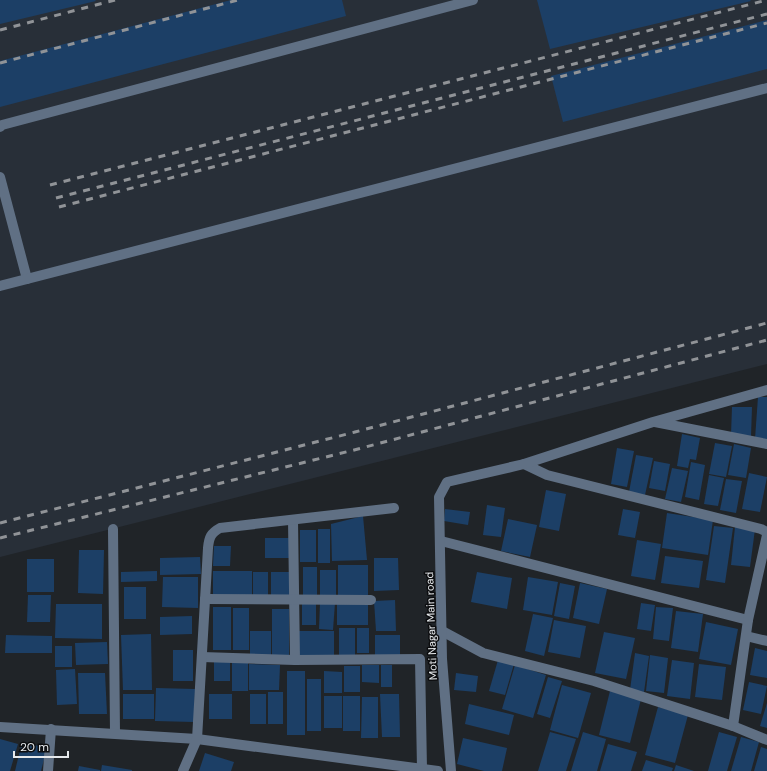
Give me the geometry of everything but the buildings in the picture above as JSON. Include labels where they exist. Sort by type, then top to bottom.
[{"type":"street","points":[[0,127],[10,122],[473,0]]},
{"type":"street","points":[[0,286],[767,88]]},
{"type":"street","points":[[0,177],[27,279]]},
{"type":"street","points":[[524,464],[653,422],[767,390]]},
{"type":"street","points":[[653,422],[767,444]]},
{"type":"street","points":[[524,464],[547,475],[761,529],[767,534],[748,620],[733,726]]},
{"type":"street","name":"Moti Nagar Main road","points":[[451,771],[442,659],[439,497],[447,482],[524,464]]},
{"type":"street","points":[[183,771],[197,739],[208,548],[209,538],[213,532],[220,528],[394,508]]},
{"type":"street","points":[[293,520],[295,660]]},
{"type":"street","points":[[113,529],[115,733]]},
{"type":"street","points":[[441,541],[748,620]]},
{"type":"street","points":[[205,599],[371,600]]},
{"type":"street","points":[[442,631],[483,653],[594,681],[733,726],[767,740]]},
{"type":"street","points":[[746,636],[767,641]]},
{"type":"street","points":[[202,657],[295,660],[420,660],[422,769]]},
{"type":"street","points":[[0,727],[197,739],[438,771]]},
{"type":"street","points":[[48,771],[50,729]]},
{"type":"shaded area","points":[[0,0],[767,0],[767,364],[0,557]]},
{"type":"railway","points":[[0,30],[115,0]]},
{"type":"railway","points":[[0,63],[238,0]]},
{"type":"railway","points":[[50,185],[767,0]]},
{"type":"railway","points":[[56,198],[767,14]]},
{"type":"railway","points":[[59,207],[767,23]]},
{"type":"railway","points":[[0,523],[355,432],[767,323]]},
{"type":"railway","points":[[0,538],[358,449],[767,340]]}]
